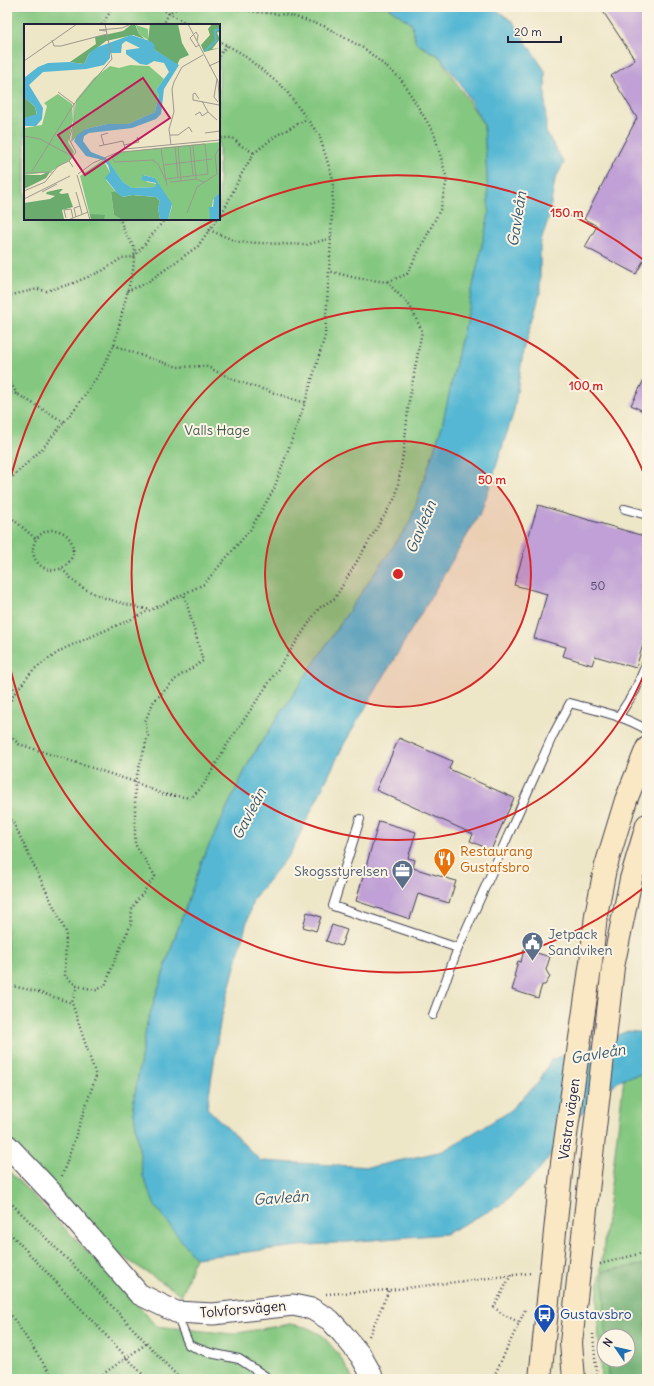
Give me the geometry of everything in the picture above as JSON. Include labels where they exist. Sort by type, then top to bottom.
[{"type":"main road","name":"Västra vägen","points":[[540,1379],[562,1163],[591,962],[596,915],[606,869],[626,800],[647,748]]},
{"type":"main road","name":"Västra vägen","points":[[574,1379],[572,1343],[613,967],[631,879],[647,825]]},
{"type":"street","name":"Tolvforsvägen","points":[[7,1145],[55,1196],[139,1294],[176,1312],[213,1314],[293,1305],[312,1309],[330,1320],[360,1356],[373,1379]]},
{"type":"lane","points":[[625,509],[647,515]]},
{"type":"lane","points":[[618,717],[635,691],[647,662]]},
{"type":"lane","points":[[433,1015],[458,948],[552,737],[570,703],[618,717],[647,730]]},
{"type":"lane","points":[[360,819],[333,906],[458,948]]},
{"type":"lane","points":[[176,1312],[189,1345],[210,1353],[239,1359],[265,1376]]},
{"type":"path","points":[[7,12],[14,7]]},
{"type":"path","points":[[103,24],[113,7]]},
{"type":"path","points":[[158,7],[188,24]]},
{"type":"path","points":[[164,24],[169,13],[179,7]]},
{"type":"path","points":[[222,7],[289,15],[324,26],[365,49],[401,79],[434,133],[447,179],[441,208],[407,274],[387,282],[356,278],[329,271]]},
{"type":"path","points":[[7,707],[8,701],[33,670],[63,649],[204,584],[250,530],[274,489],[305,403],[325,336],[333,179],[319,135],[284,88],[241,54],[220,42]]},
{"type":"path","points":[[220,55],[227,46]]},
{"type":"path","points":[[220,215],[225,208],[241,174],[254,153],[277,135],[307,119]]},
{"type":"path","points":[[220,140],[221,138],[233,138],[240,145],[254,153]]},
{"type":"path","points":[[7,482],[42,449],[77,406],[100,373],[114,345],[133,270],[135,249],[124,230],[120,220]]},
{"type":"path","points":[[7,296],[38,289],[46,291],[71,284],[102,271],[122,258],[134,257],[165,220]]},
{"type":"path","points":[[127,291],[145,284],[198,246],[216,220]]},
{"type":"path","points":[[209,230],[238,242],[246,243],[306,245],[331,238]]},
{"type":"path","points":[[7,733],[19,744],[135,782],[162,794],[191,798],[203,786],[225,748],[319,608],[335,598],[396,496],[404,449],[409,401],[422,330],[410,306],[387,282]]},
{"type":"path","points":[[114,345],[142,356],[178,367],[205,366],[237,381],[305,403]]},
{"type":"path","points":[[7,376],[18,394]]},
{"type":"path","points":[[7,392],[18,394],[64,422]]},
{"type":"path","points":[[7,514],[36,539]]},
{"type":"path","points":[[54,530],[66,535],[73,546],[71,560],[62,569],[49,570],[43,568],[34,558],[33,551],[36,539],[47,531],[54,530]]},
{"type":"path","points":[[62,569],[76,583],[92,593],[117,602],[150,610]]},
{"type":"path","points":[[7,818],[13,822],[66,932],[65,976],[77,986],[96,990],[105,986],[131,924],[132,908],[155,876],[135,844],[135,782],[148,736],[145,721],[154,701],[178,677],[203,661],[184,594]]},
{"type":"path","points":[[7,673],[15,693]]},
{"type":"path","points":[[7,985],[35,991],[72,1003]]},
{"type":"path","points":[[55,1196],[96,1076],[72,1003],[77,986]]},
{"type":"path","points":[[7,1199],[83,1275],[180,1379]]},
{"type":"path","points":[[7,1230],[147,1379]]},
{"type":"path","points":[[599,1264],[643,1253],[647,1254]]},
{"type":"path","points":[[533,1279],[534,1271]]},
{"type":"path","points":[[326,1294],[389,1290],[531,1273]]},
{"type":"path","points":[[512,1275],[494,1307],[502,1314],[520,1322]]},
{"type":"path","points":[[360,1356],[389,1290]]},
{"type":"path","points":[[490,1379],[495,1374],[528,1306]]},
{"type":"path","points":[[7,1309],[54,1379]]},
{"type":"path","points":[[96,1379],[146,1344]]},
{"type":"green space","name":"Valls Hage","points":[[7,7],[388,7],[412,24],[416,43],[439,56],[484,125],[489,214],[442,426],[410,522],[251,758],[203,858],[147,1023],[133,1106],[143,1176],[195,1258],[182,1295],[89,1235],[7,1145]]},
{"type":"green space","points":[[647,1073],[647,1379],[601,1379],[600,1368],[636,1368],[636,1328],[598,1328],[597,1300],[624,1078]]},
{"type":"green space","points":[[7,1169],[123,1288],[156,1326],[232,1334],[290,1324],[306,1327],[322,1335],[339,1355],[353,1379],[7,1379]]},
{"type":"green space","points":[[647,1264],[647,1379],[608,1379],[607,1368],[636,1368],[636,1328],[606,1328],[603,1271]]},
{"type":"water","name":"Gavleån","points":[[388,7],[493,7],[513,22],[545,71],[546,132],[564,163],[555,179],[549,216],[540,245],[540,293],[522,359],[514,411],[482,510],[344,744],[290,854],[253,899],[220,1023],[207,1108],[261,1161],[371,1167],[443,1151],[507,1113],[538,1083],[551,1060],[628,1031],[647,1033],[647,1073],[624,1078],[593,1099],[535,1175],[502,1204],[445,1234],[299,1246],[195,1258],[155,1206],[143,1176],[133,1106],[147,1023],[203,858],[251,758],[410,522],[442,426],[489,214],[484,125],[461,84],[439,56],[416,43],[412,24]]},
{"type":"building","points":[[600,7],[647,7],[647,254],[636,274],[585,247],[597,226],[584,219],[637,118],[611,76],[635,60]]},
{"type":"building","points":[[647,374],[647,413],[631,405]]},
{"type":"building","points":[[538,505],[647,537],[647,631],[636,668],[595,656],[592,665],[563,656],[566,647],[534,638],[547,594],[514,585]]},
{"type":"building","points":[[399,738],[452,761],[449,769],[514,798],[491,850],[470,841],[473,834],[376,790]]},
{"type":"building","points":[[379,821],[416,832],[408,858],[415,860],[413,868],[456,881],[449,903],[418,894],[410,919],[356,901]]},
{"type":"building","points":[[307,912],[321,917],[316,931],[303,927]]},
{"type":"building","points":[[332,925],[347,930],[341,946],[326,941]]},
{"type":"building","points":[[524,949],[550,957],[546,970],[550,977],[545,985],[542,985],[538,998],[512,990],[516,977],[514,977],[518,961],[521,962]]},
{"type":"place","name":"Restaurang Gustafsbro","points":[[444,878]]},
{"type":"place","name":"Skogsstyrelsen","points":[[403,890]]},
{"type":"place","name":"Jetpack Sandviken","points":[[532,962]]},
{"type":"place","name":"Gustavsbro","points":[[544,1334]]}]
